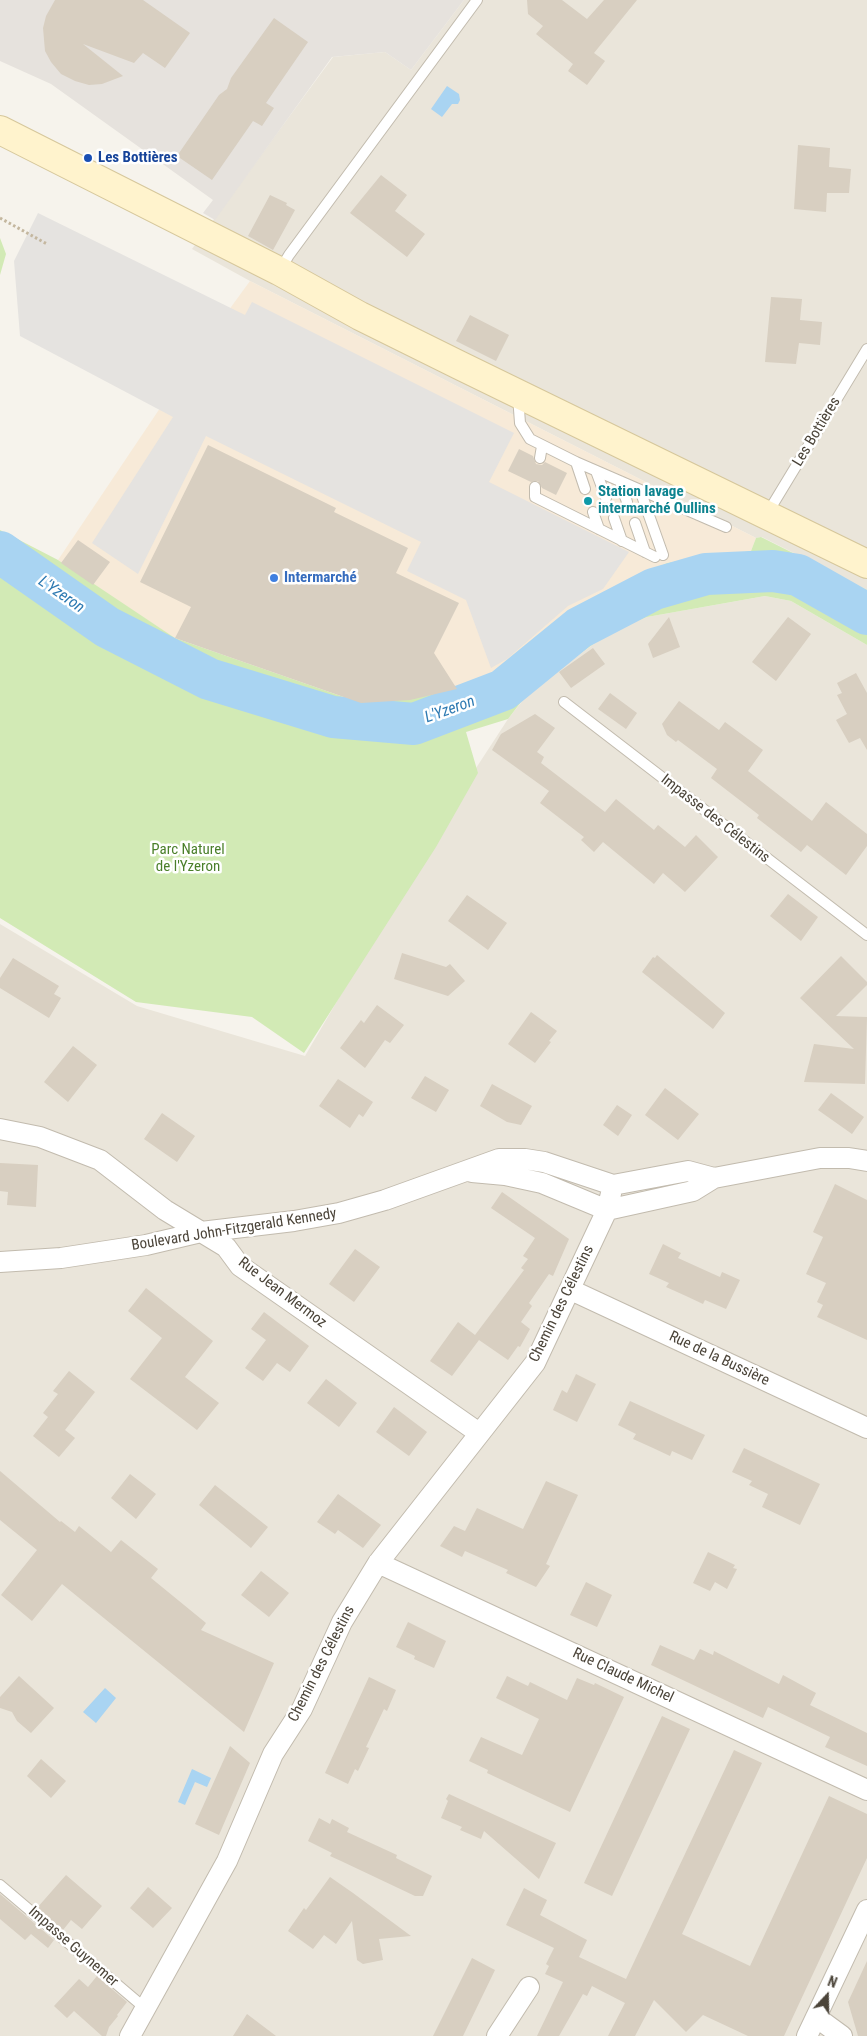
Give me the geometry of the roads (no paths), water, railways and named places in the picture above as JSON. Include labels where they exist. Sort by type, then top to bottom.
[{"type":"main road","points":[[0,130],[279,271],[360,316],[867,564]]},
{"type":"street","name":"Rue Jean Mermoz","points":[[0,1129],[40,1137],[100,1160],[165,1210],[226,1247],[240,1266],[479,1433]]},
{"type":"street","points":[[607,1210],[693,1191],[714,1178],[820,1158],[849,1158],[867,1162]]},
{"type":"street","name":"Boulevard John-Fitzgerald Kennedy","points":[[0,1262],[61,1258],[146,1245],[200,1232],[294,1221],[339,1213],[385,1200],[498,1160],[525,1159],[544,1162],[613,1185]]},
{"type":"street","points":[[613,1185],[688,1171],[714,1178]]},
{"type":"street","name":"Boulevard John-Fitzgerald Kennedy","points":[[463,1172],[505,1175],[542,1183],[607,1210]]},
{"type":"street","name":"Chemin des Célestins","points":[[130,2036],[227,1861],[273,1754],[302,1709],[342,1622],[378,1563],[535,1363],[607,1210],[613,1185]]},
{"type":"street","name":"Rue de la Bussière","points":[[571,1290],[867,1428]]},
{"type":"street","name":"Rue Claude Michel","points":[[378,1563],[867,1790]]},
{"type":"street","points":[[807,2036],[867,1910]]},
{"type":"street","points":[[497,2036],[529,1987]]},
{"type":"street","points":[[816,2017],[842,2036]]},
{"type":"lane","points":[[279,271],[477,0]]},
{"type":"lane","name":"Les Bottières","points":[[767,514],[867,349]]},
{"type":"lane","points":[[517,392],[520,423],[530,439],[576,462],[726,528]]},
{"type":"lane","points":[[540,458],[542,446]]},
{"type":"lane","points":[[576,462],[585,489]]},
{"type":"lane","points":[[596,471],[606,498]]},
{"type":"lane","points":[[620,481],[627,502]]},
{"type":"lane","points":[[535,487],[535,497],[645,552],[659,556],[640,490]]},
{"type":"lane","points":[[593,512],[599,529]]},
{"type":"lane","points":[[614,518],[622,541]]},
{"type":"lane","points":[[635,523],[645,552]]},
{"type":"lane","name":"Impasse des Célestins","points":[[564,702],[867,935]]},
{"type":"lane","name":"Impasse Guynemer","points":[[0,1884],[146,2009]]},
{"type":"water","points":[[447,86],[459,94],[460,100],[458,104],[452,104],[442,117],[431,109]]},
{"type":"water","points":[[105,1688],[116,1698],[96,1723],[83,1712]]},
{"type":"water","points":[[192,1769],[211,1778],[207,1787],[195,1782],[185,1805],[178,1802]]},
{"type":"waterway","name":"L'Yzeron","points":[[0,552],[107,627],[209,679],[333,717],[414,724],[503,690],[579,628],[654,589],[706,574],[773,571],[798,575],[867,614]]},
{"type":"place","name":"Les Bottières","points":[[88,158]]},
{"type":"place","name":"Station lavage intermarché Oullins","points":[[588,501]]},
{"type":"place","name":"Intermarché","points":[[274,578]]},
{"type":"park label","name":"Parc Naturel de l'Yzeron","points":[[188,858]]}]
